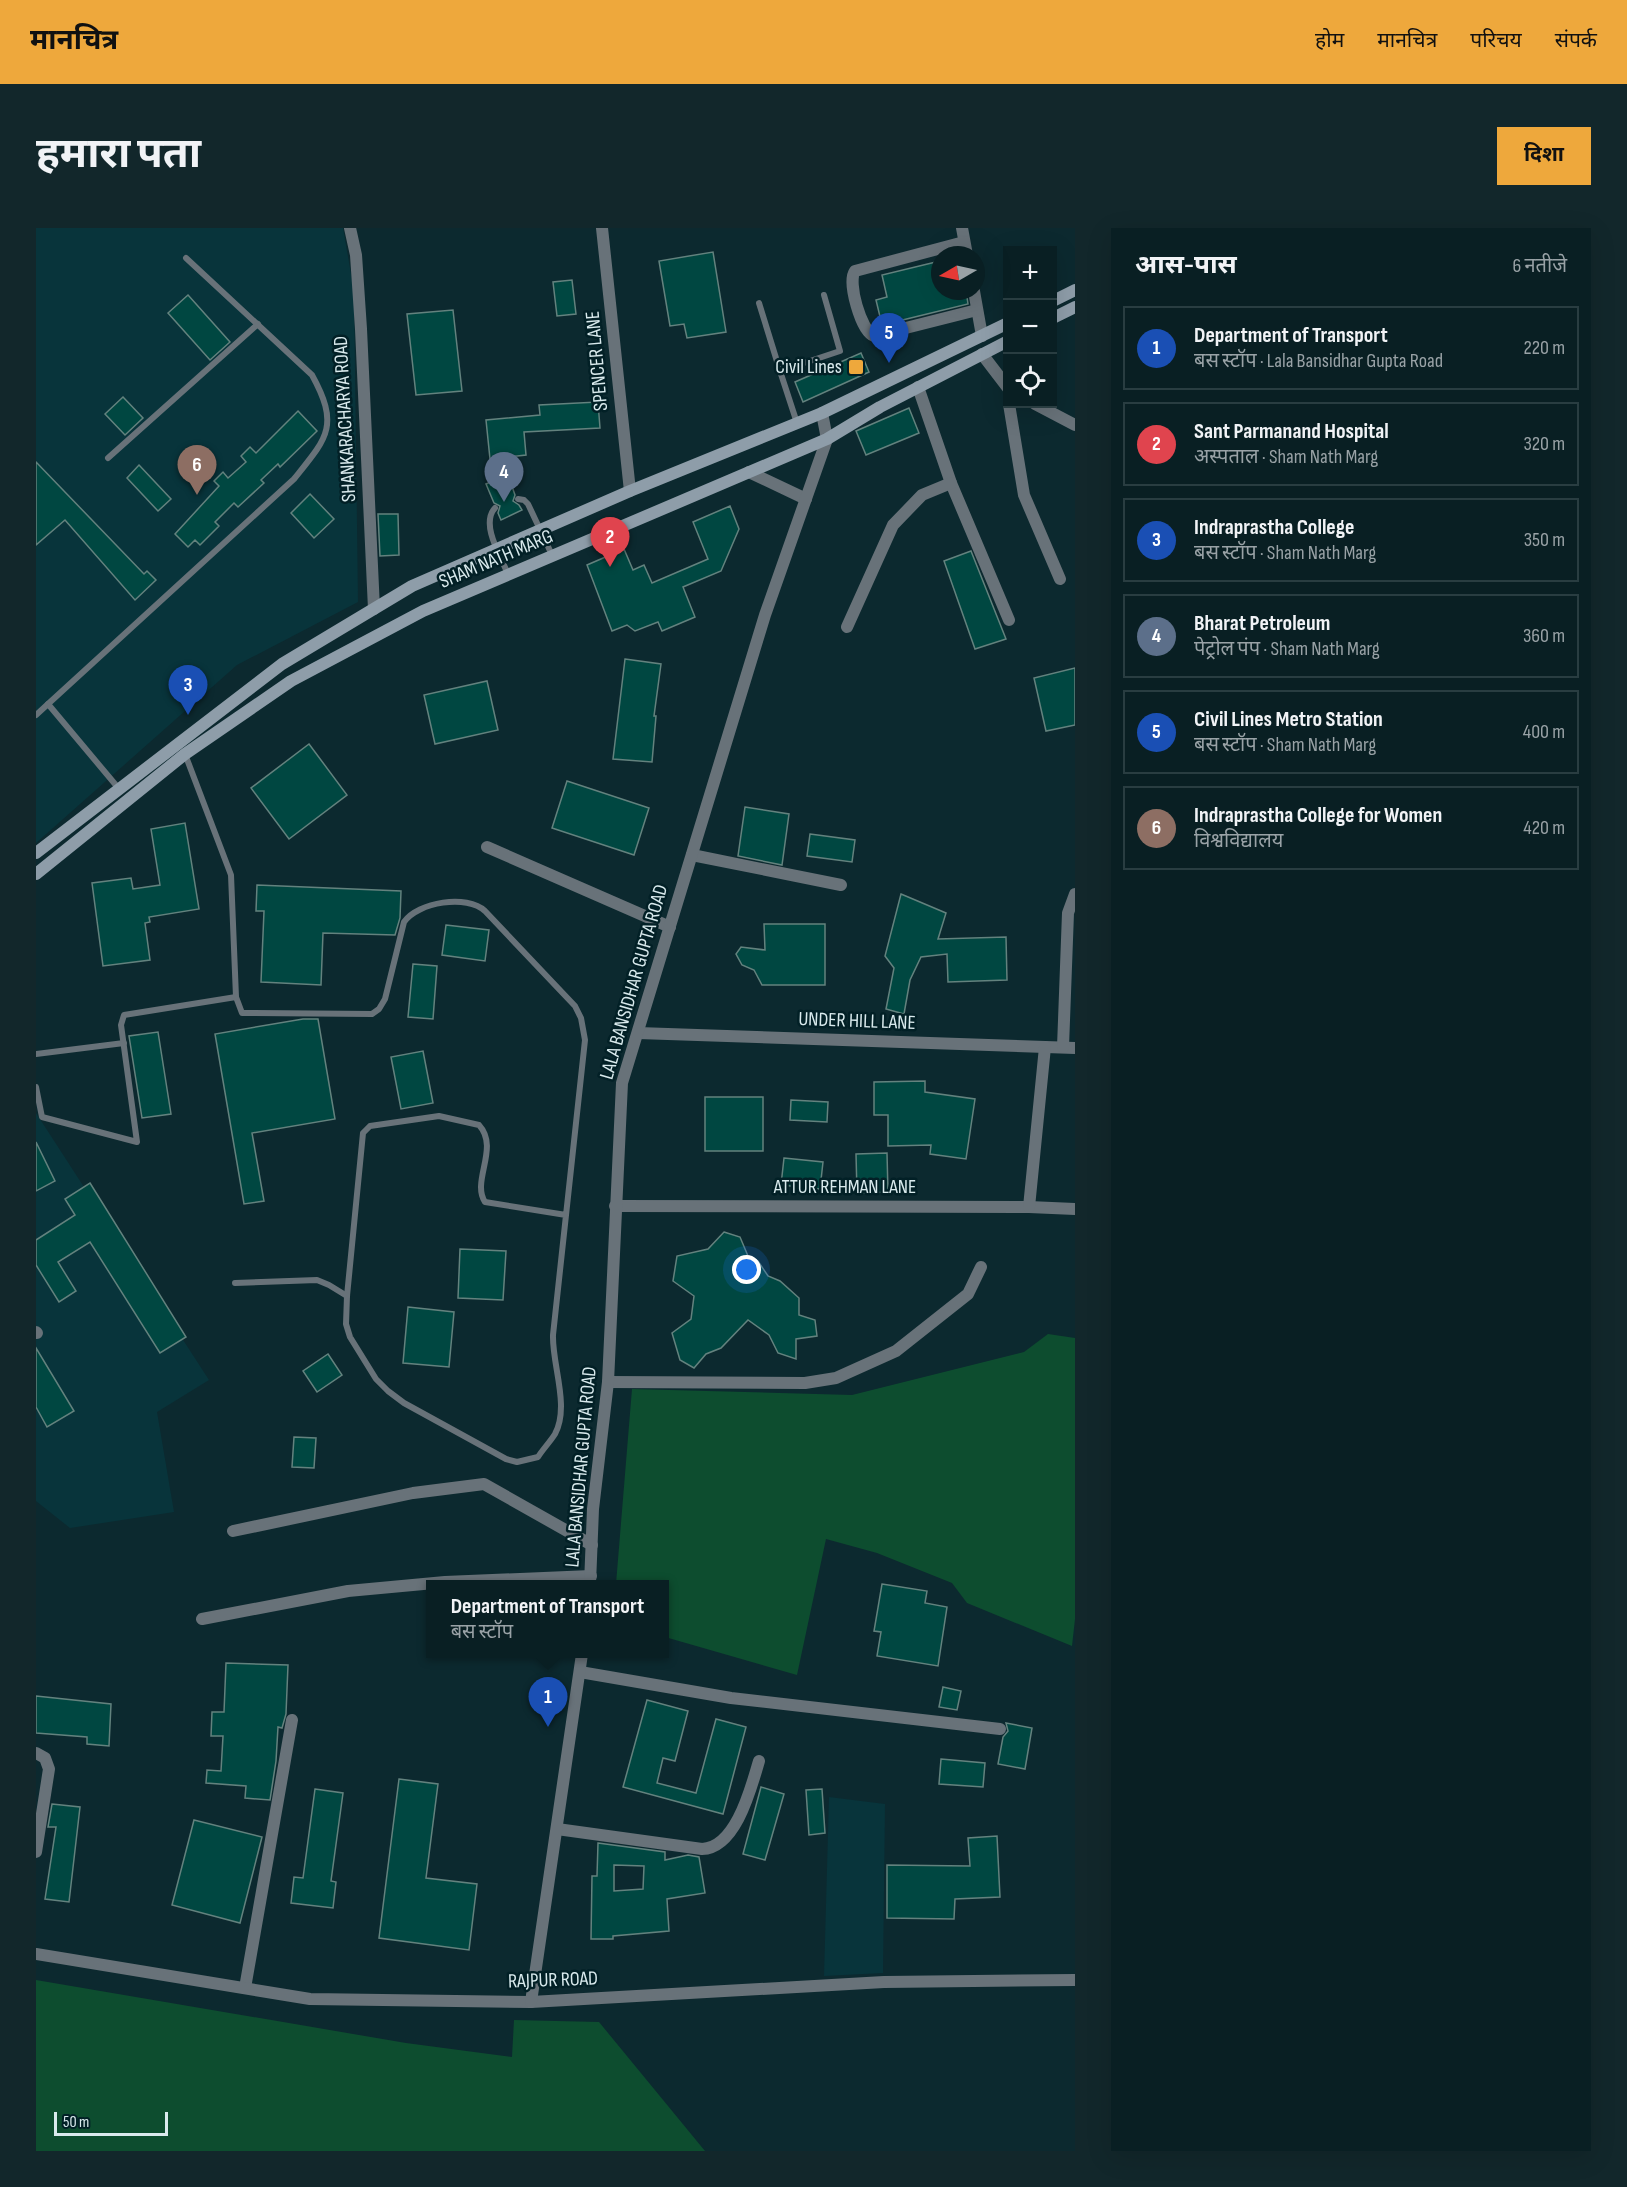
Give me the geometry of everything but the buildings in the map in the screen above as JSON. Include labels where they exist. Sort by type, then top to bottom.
[{"type":"main road","points":[[1055,300],[1075,290]]},
{"type":"main road","points":[[1057,316],[1075,307]]},
{"type":"main road","name":"SHAM NATH MARG","points":[[36,853],[118,787],[282,664],[412,586],[630,491],[822,413],[1003,326]]},
{"type":"main road","name":"SHAM NATH MARG","points":[[36,874],[185,754],[291,681],[423,611],[827,439],[918,387],[1003,344]]},
{"type":"street","name":"SHANKARACHARYA ROAD","points":[[350,228],[356,255],[361,329],[374,609]]},
{"type":"street","name":"SPENCER LANE","points":[[602,228],[630,491]]},
{"type":"street","points":[[962,228],[965,246]]},
{"type":"street","points":[[964,242],[855,271],[851,281],[864,328],[874,336],[977,310]]},
{"type":"street","points":[[975,300],[982,336]]},
{"type":"street","points":[[982,354],[1003,381]]},
{"type":"street","points":[[918,387],[951,483],[1009,620]]},
{"type":"street","points":[[1010,408],[1024,495],[1060,579]]},
{"type":"street","points":[[1043,408],[1075,425]]},
{"type":"street","points":[[822,413],[827,439]]},
{"type":"street","name":"LALA BANSIDHAR GUPTA ROAD","points":[[591,1580],[593,1509],[608,1382],[622,1083],[765,615],[827,439]]},
{"type":"street","points":[[749,472],[806,499]]},
{"type":"street","points":[[847,627],[893,525],[922,495],[951,483]]},
{"type":"street","points":[[487,847],[670,927]]},
{"type":"street","points":[[692,855],[841,885]]},
{"type":"street","points":[[1069,1048],[1071,944],[1068,913],[1075,894]]},
{"type":"street","name":"UNDER HILL LANE","points":[[638,1033],[1069,1048]]},
{"type":"street","points":[[1029,1207],[1045,1047]]},
{"type":"street","name":"ATTUR REHMAN LANE","points":[[615,1206],[1075,1209]]},
{"type":"street","points":[[608,1382],[805,1383],[836,1378],[896,1351],[968,1294],[981,1267]]},
{"type":"street","points":[[233,1531],[413,1493],[484,1484],[592,1545]]},
{"type":"street","points":[[202,1619],[348,1591],[426,1584]]},
{"type":"street","points":[[531,2002],[581,1658]]},
{"type":"street","points":[[580,1672],[731,1698],[1000,1729]]},
{"type":"street","points":[[245,1988],[292,1720]]},
{"type":"street","points":[[36,1753],[45,1758],[49,1769],[36,1852]]},
{"type":"street","points":[[556,1828],[702,1849],[712,1847],[719,1844],[740,1817],[759,1761]]},
{"type":"street","name":"RAJPUR ROAD","points":[[36,1954],[310,1999],[531,2002],[884,1982],[1075,1980]]},
{"type":"lane","points":[[36,715],[294,479],[324,442],[328,421],[324,397],[312,375],[186,258]]},
{"type":"lane","points":[[780,371],[840,351],[824,295]]},
{"type":"lane","points":[[759,303],[797,423]]},
{"type":"lane","points":[[108,458],[258,324]]},
{"type":"lane","points":[[518,499],[526,502],[552,555]]},
{"type":"lane","points":[[495,508],[490,513],[489,525],[508,574]]},
{"type":"lane","points":[[48,704],[129,800]]},
{"type":"lane","points":[[185,754],[231,875],[236,997],[242,1012],[248,1014],[372,1014],[379,1009],[385,999],[404,922],[410,914],[423,906],[440,903],[471,903],[481,907],[575,1006],[585,1029],[566,1215],[552,1351],[561,1410],[555,1433],[538,1457],[517,1462],[506,1459],[404,1403],[376,1379],[350,1337],[346,1324],[347,1296],[360,1144],[363,1134],[370,1126],[440,1116],[479,1125],[487,1144],[482,1193],[485,1202],[566,1215]]},
{"type":"lane","points":[[36,1087],[42,1117],[136,1142],[122,1019],[129,1012],[236,997]]},
{"type":"lane","points":[[36,1054],[124,1043]]},
{"type":"lane","points":[[235,1282],[317,1280],[347,1296]]},
{"type":"shaded area","points":[[36,228],[343,228],[354,291],[358,602],[237,665],[36,843]]},
{"type":"shaded area","points":[[36,1113],[209,1380],[157,1412],[174,1512],[70,1528],[36,1501]]},
{"type":"shaded area","points":[[829,1797],[885,1804],[883,1973],[824,1976]]},
{"type":"green space","points":[[1048,1334],[1075,1338],[1075,1619],[1072,1646],[967,1603],[952,1583],[877,1553],[826,1539],[797,1675],[669,1638],[669,1580],[616,1580],[632,1389],[852,1395],[1024,1352]]},
{"type":"green space","points":[[36,1980],[406,2043],[512,2057],[514,2020],[599,2022],[705,2151],[36,2151]]},
{"type":"place","name":"Civil Lines Metro Station","points":[[889,363]]},
{"type":"place","name":"Civil Lines","points":[[856,367]]},
{"type":"place","name":"Indraprastha College for Women","points":[[197,495]]},
{"type":"place","name":"Bharat Petroleum","points":[[504,502]]},
{"type":"place","name":"Sant Parmanand Hospital","points":[[610,567]]},
{"type":"place","name":"Indraprastha College","points":[[188,715]]},
{"type":"place","name":"Department of Transport","points":[[548,1727]]}]
